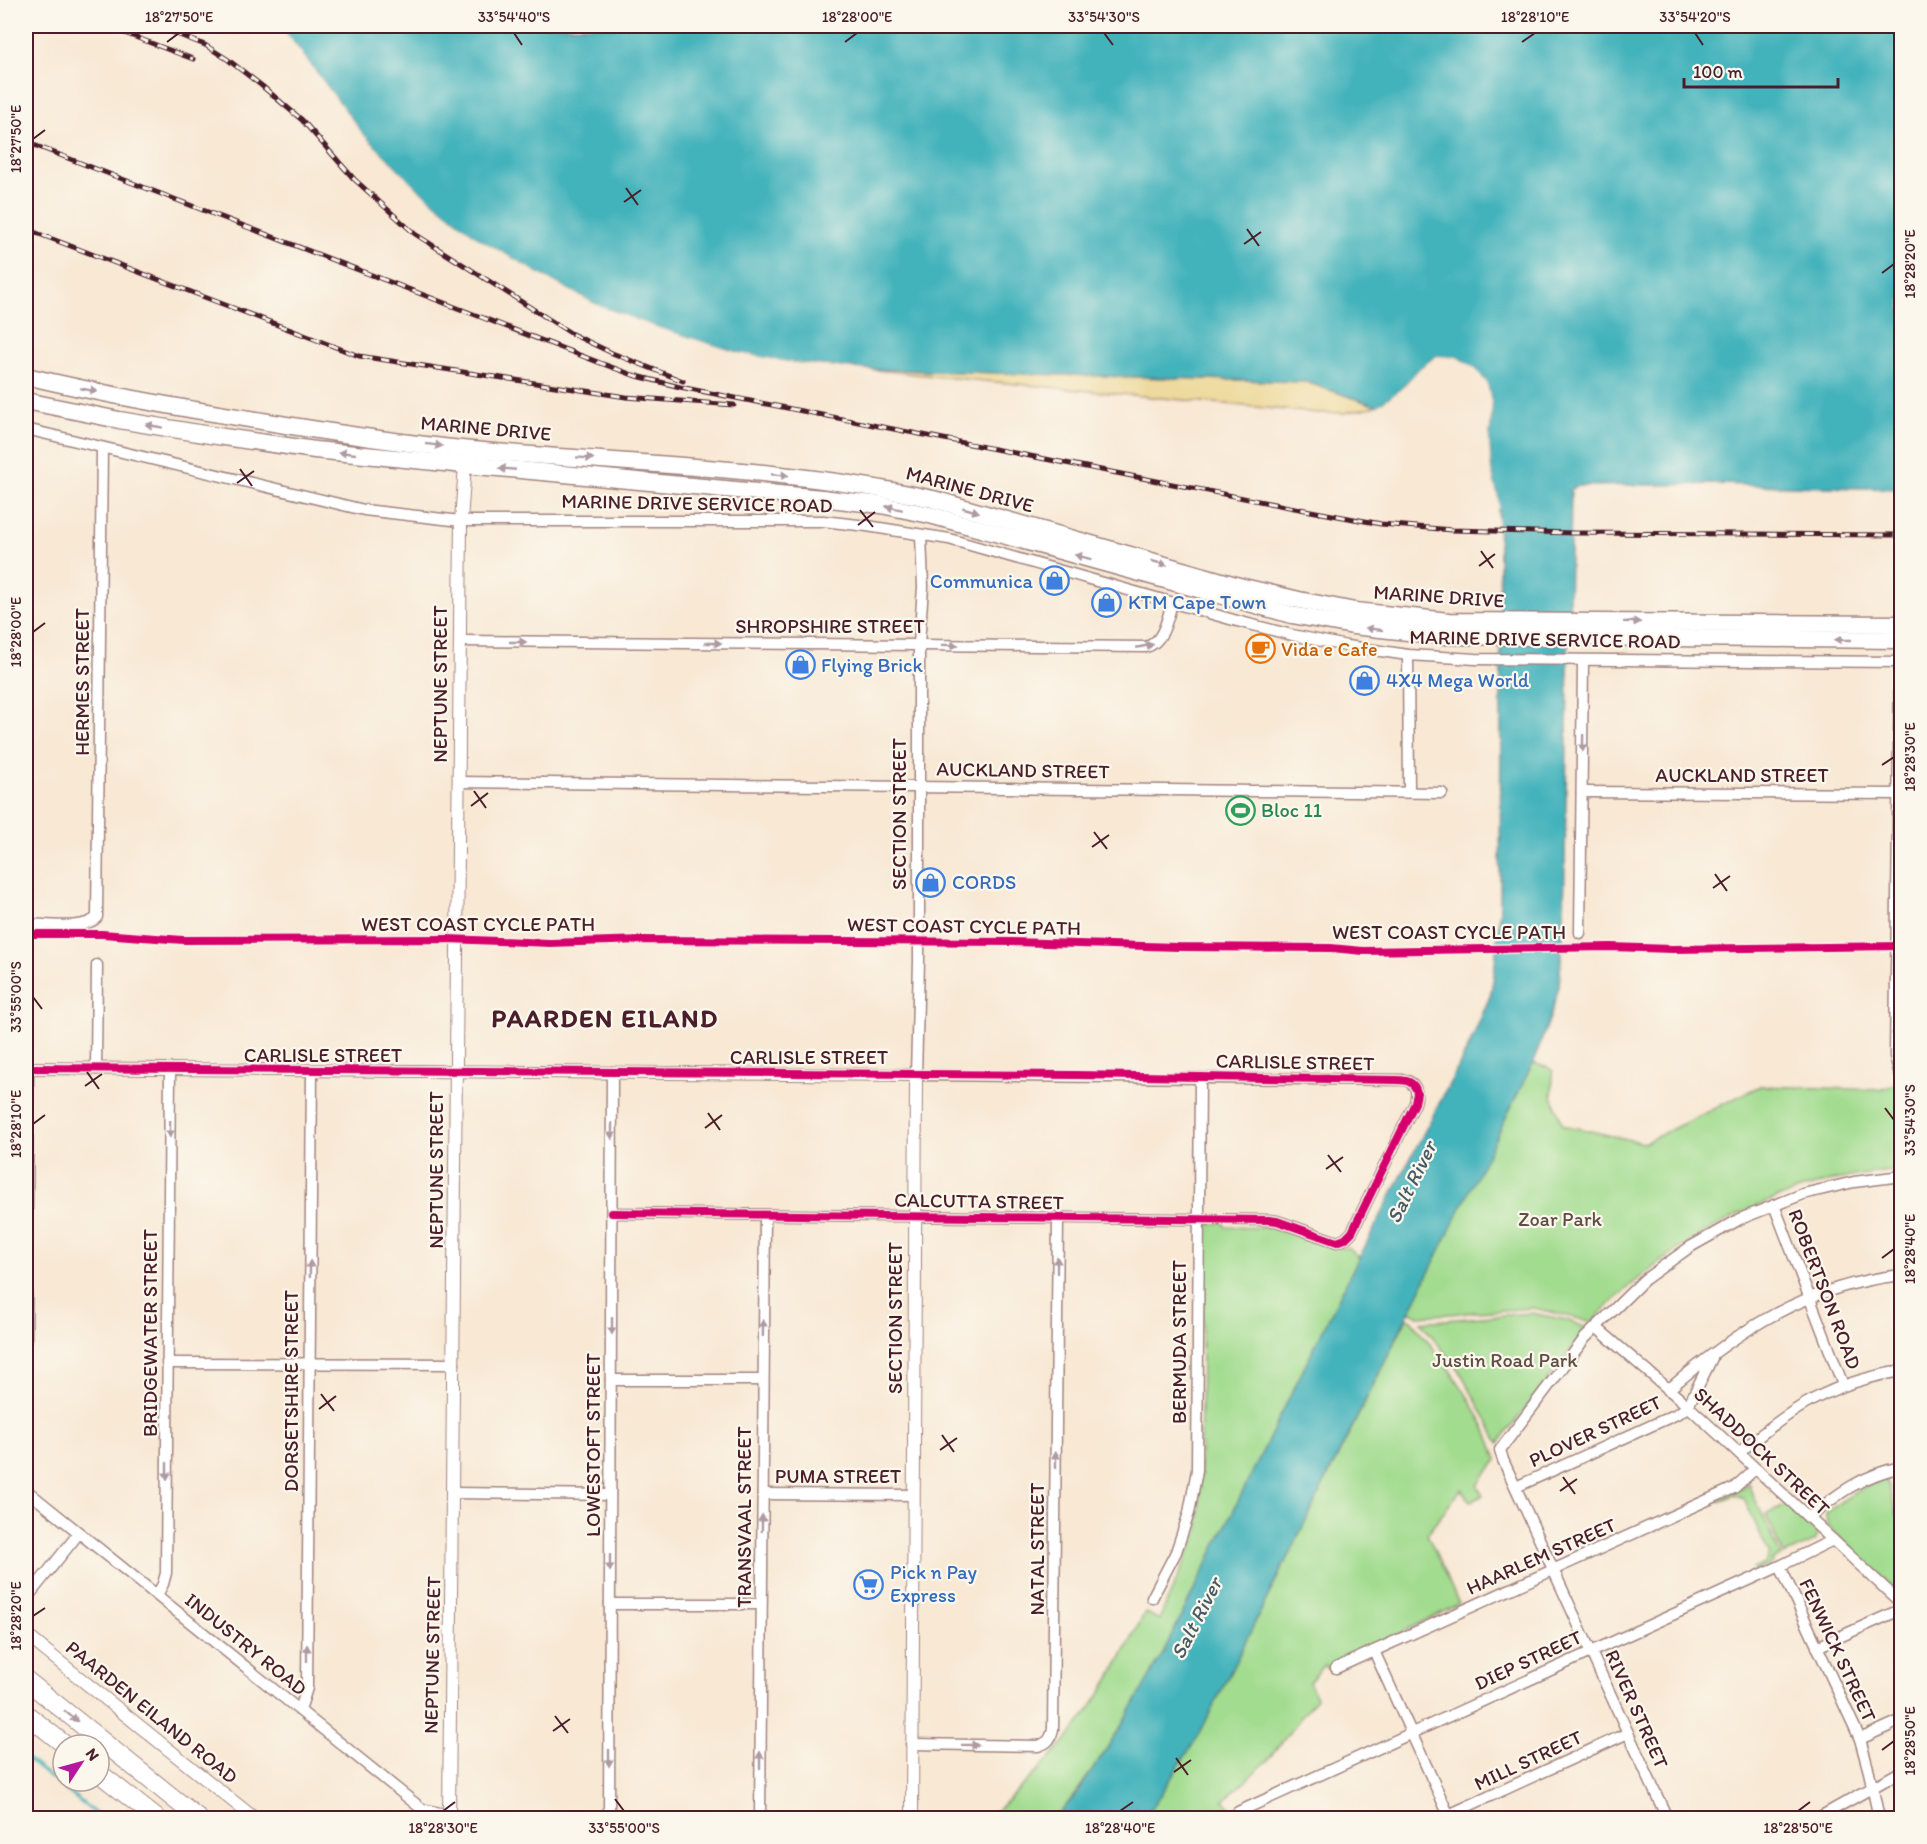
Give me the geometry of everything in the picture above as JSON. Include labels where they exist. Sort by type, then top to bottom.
[{"type":"highway","points":[[26,1680],[198,1818]]},
{"type":"highway","points":[[26,1714],[51,1734]]},
{"type":"highway","points":[[111,1782],[156,1818]]},
{"type":"main road","name":"MARINE DRIVE","points":[[26,376],[129,398],[467,458]]},
{"type":"main road","name":"MARINE DRIVE","points":[[26,400],[119,420],[315,450],[768,474],[882,488],[933,499],[1239,586],[1355,611],[1449,621],[1476,629],[1902,624]]},
{"type":"main road","name":"MARINE DRIVE","points":[[1574,629],[1902,640]]},
{"type":"street","name":"MARINE DRIVE SERVICE ROAD","points":[[26,429],[364,510],[461,520],[823,520],[949,539],[1292,635],[1408,655],[1476,659],[1901,662]]},
{"type":"street","name":"HERMES STREET","points":[[26,924],[78,925],[87,924],[97,917],[102,448]]},
{"type":"street","name":"NEPTUNE STREET","points":[[449,1816],[459,641],[461,520],[467,458]]},
{"type":"street","name":"SECTION STREET","points":[[912,1817],[916,1075],[919,961],[919,644],[923,586],[921,535]]},
{"type":"street","name":"SHROPSHIRE STREET","points":[[459,641],[1146,647],[1158,641],[1172,603]]},
{"type":"street","points":[[1408,655],[1409,792]]},
{"type":"street","points":[[1580,933],[1584,660]]},
{"type":"street","points":[[1900,1071],[1894,1056],[1901,662]]},
{"type":"street","name":"AUCKLAND STREET","points":[[459,782],[1442,793]]},
{"type":"street","name":"AUCKLAND STREET","points":[[1582,792],[1900,794]]},
{"type":"street","points":[[96,1069],[97,965]]},
{"type":"street","points":[[26,1339],[27,1068]]},
{"type":"street","name":"CARLISLE STREET","points":[[27,1068],[1409,1081],[1417,1093],[1415,1103],[1352,1232],[1342,1241]]},
{"type":"street","name":"BRIDGEWATER STREET","points":[[157,1595],[166,1573],[170,1070]]},
{"type":"street","name":"DORSETSHIRE STREET","points":[[300,1710],[307,1688],[312,1071]]},
{"type":"street","name":"LOWESTOFT STREET","points":[[609,1818],[612,1072]]},
{"type":"street","name":"BERMUDA STREET","points":[[1152,1598],[1176,1552],[1189,1513],[1197,1470],[1200,1078]]},
{"type":"street","points":[[1596,1327],[1644,1280],[1690,1247],[1740,1219],[1832,1186],[1902,1176]]},
{"type":"street","name":"ROBERTSON ROAD","points":[[1774,1205],[1842,1385]]},
{"type":"street","name":"CALCUTTA STREET","points":[[612,1214],[1198,1218],[1277,1221],[1335,1242],[1342,1241]]},
{"type":"street","name":"TRANSVAAL STREET","points":[[760,1818],[765,1216]]},
{"type":"street","name":"NATAL STREET","points":[[911,1744],[1038,1746],[1046,1744],[1052,1737],[1058,1218]]},
{"type":"street","points":[[1668,1390],[1736,1336],[1771,1315],[1809,1298],[1851,1284],[1902,1275]]},
{"type":"street","name":"SHADDOCK STREET","points":[[1596,1327],[1688,1406],[1902,1604]]},
{"type":"street","name":"RIVER STREET","points":[[1596,1327],[1585,1338],[1500,1450],[1667,1818]]},
{"type":"street","points":[[1688,1406],[1714,1355]]},
{"type":"street","points":[[167,1363],[454,1364]]},
{"type":"street","points":[[1739,1453],[1788,1414],[1816,1397],[1842,1385],[1902,1371]]},
{"type":"street","points":[[611,1380],[763,1380]]},
{"type":"street","name":"PLOVER STREET","points":[[1516,1487],[1669,1419],[1688,1406]]},
{"type":"street","points":[[1809,1518],[1825,1503],[1851,1486],[1878,1473],[1902,1467]]},
{"type":"street","name":"HAARLEM STREET","points":[[1336,1668],[1734,1488],[1755,1469]]},
{"type":"street","name":"INDUSTRY ROAD","points":[[26,1490],[422,1809],[449,1816]]},
{"type":"street","points":[[452,1493],[610,1495]]},
{"type":"street","name":"PUMA STREET","points":[[763,1494],[914,1495]]},
{"type":"street","points":[[26,1599],[79,1533]]},
{"type":"street","name":"DIEP STREET","points":[[1238,1812],[1833,1540]]},
{"type":"street","name":"FENWICK STREET","points":[[1780,1566],[1860,1739],[1879,1818]]},
{"type":"street","points":[[610,1604],[761,1604]]},
{"type":"street","points":[[1817,1647],[1902,1609]]},
{"type":"street","name":"PAARDEN EILAND ROAD","points":[[26,1635],[254,1818]]},
{"type":"street","points":[[1374,1651],[1412,1733],[1447,1818]]},
{"type":"street","points":[[1860,1739],[1902,1720]]},
{"type":"street","name":"MILL STREET","points":[[1447,1818],[1628,1733]]},
{"type":"street","points":[[1818,1818],[1902,1771]]},
{"type":"green space","name":"Zoar Park","points":[[1533,1063],[1553,1071],[1552,1096],[1563,1125],[1644,1143],[1760,1086],[1880,1090],[1901,1082],[1901,1170],[1866,1174],[1799,1190],[1734,1217],[1674,1252],[1646,1273],[1592,1322],[1534,1308],[1418,1316],[1409,1311]]},
{"type":"green space","points":[[1222,1222],[1226,1227],[1277,1228],[1312,1242],[1317,1239],[1336,1248],[1349,1248],[1359,1257],[1162,1655],[1100,1759],[1056,1818],[989,1818],[1042,1766],[1079,1724],[1113,1673],[1145,1612],[1159,1620],[1199,1529],[1204,1233],[1210,1224]]},
{"type":"green space","name":"Justin Road Park","points":[[1531,1313],[1566,1320],[1587,1328],[1499,1443],[1462,1375],[1421,1322]]},
{"type":"green space","points":[[1407,1318],[1424,1336],[1472,1403],[1497,1460],[1477,1484],[1483,1496],[1470,1501],[1461,1489],[1427,1534],[1459,1604],[1328,1669],[1325,1665],[1309,1682],[1316,1698],[1268,1760],[1224,1800],[1232,1809],[1237,1808],[1241,1818],[1145,1818],[1199,1735]]},
{"type":"green space","points":[[1886,1478],[1901,1526],[1901,1594],[1827,1526],[1826,1513],[1854,1493]]},
{"type":"green space","points":[[1748,1483],[1781,1556],[1772,1560],[1773,1564],[1754,1572],[1753,1569],[1765,1564],[1769,1553],[1744,1499],[1734,1495],[1719,1502],[1718,1500],[1743,1488]]},
{"type":"green space","points":[[1787,1505],[1819,1533],[1815,1541],[1784,1555],[1766,1515]]},
{"type":"sand","points":[[862,369],[1306,382],[1377,406],[1344,413],[1317,413]]},
{"type":"water","name":"Salt River","points":[[281,26],[1901,26],[1901,489],[1717,484],[1577,486],[1571,490],[1564,924],[1559,986],[1551,1015],[1533,1063],[1199,1735],[1145,1818],[1056,1818],[1077,1793],[1116,1735],[1162,1655],[1350,1275],[1469,1046],[1490,996],[1500,907],[1501,690],[1498,497],[1491,470],[1489,439],[1492,405],[1487,383],[1475,368],[1457,357],[1437,356],[1420,368],[1401,389],[1377,406],[1306,382],[862,369],[795,363],[739,353],[656,327],[597,305],[478,238],[418,189],[363,134]]},
{"type":"pier","points":[[278,26],[281,26],[363,134],[418,189],[478,238],[543,276],[597,305],[656,327],[739,353],[795,363],[907,374],[795,366],[738,356],[655,330],[596,307],[542,279],[476,241],[416,191],[361,136]]},
{"type":"pier","points":[[1437,356],[1457,357],[1475,368],[1487,383],[1492,405],[1489,439],[1491,470],[1499,508],[1496,508],[1488,470],[1486,438],[1489,405],[1484,384],[1473,370],[1456,360],[1438,359],[1422,370],[1403,391],[1378,408],[1371,407],[1377,406],[1401,389],[1420,368]]},
{"type":"waterway","points":[[26,1758],[101,1818]]},
{"type":"railway","points":[[106,26],[193,59]]},
{"type":"railway","points":[[156,26],[205,45],[262,86],[302,120],[354,179],[415,234],[572,334],[612,353],[683,381]]},
{"type":"railway","points":[[26,142],[603,364],[633,375],[680,387],[1381,524],[1452,530],[1574,533],[1902,535]]},
{"type":"railway","points":[[26,229],[359,356],[626,397],[734,405]]},
{"type":"cycle path","name":"WEST COAST CYCLE PATH","points":[[26,934],[102,934],[183,940],[448,939],[550,943],[642,940],[1012,942],[1178,947],[1331,948],[1363,951],[1902,946]]},
{"type":"cycle path","points":[[26,1068],[1076,1075],[1404,1080],[1410,1082],[1417,1093],[1415,1103],[1352,1232],[1345,1239],[1337,1242],[1269,1220],[612,1213]]},
{"type":"place","name":"Communica","points":[[1054,581]]},
{"type":"place","name":"KTM Cape Town","points":[[1107,602]]},
{"type":"place","name":"Vida e Cafe","points":[[1260,649]]},
{"type":"place","name":"Flying Brick","points":[[800,665]]},
{"type":"place","name":"4X4 Mega World","points":[[1365,680]]},
{"type":"place","name":"Bloc 11","points":[[1240,810]]},
{"type":"place","name":"CORDS","points":[[931,882]]},
{"type":"place","name":"Pick n Pay Express","points":[[869,1584]]},
{"type":"district","name":"PAARDEN EILAND","points":[[605,1018]]}]
